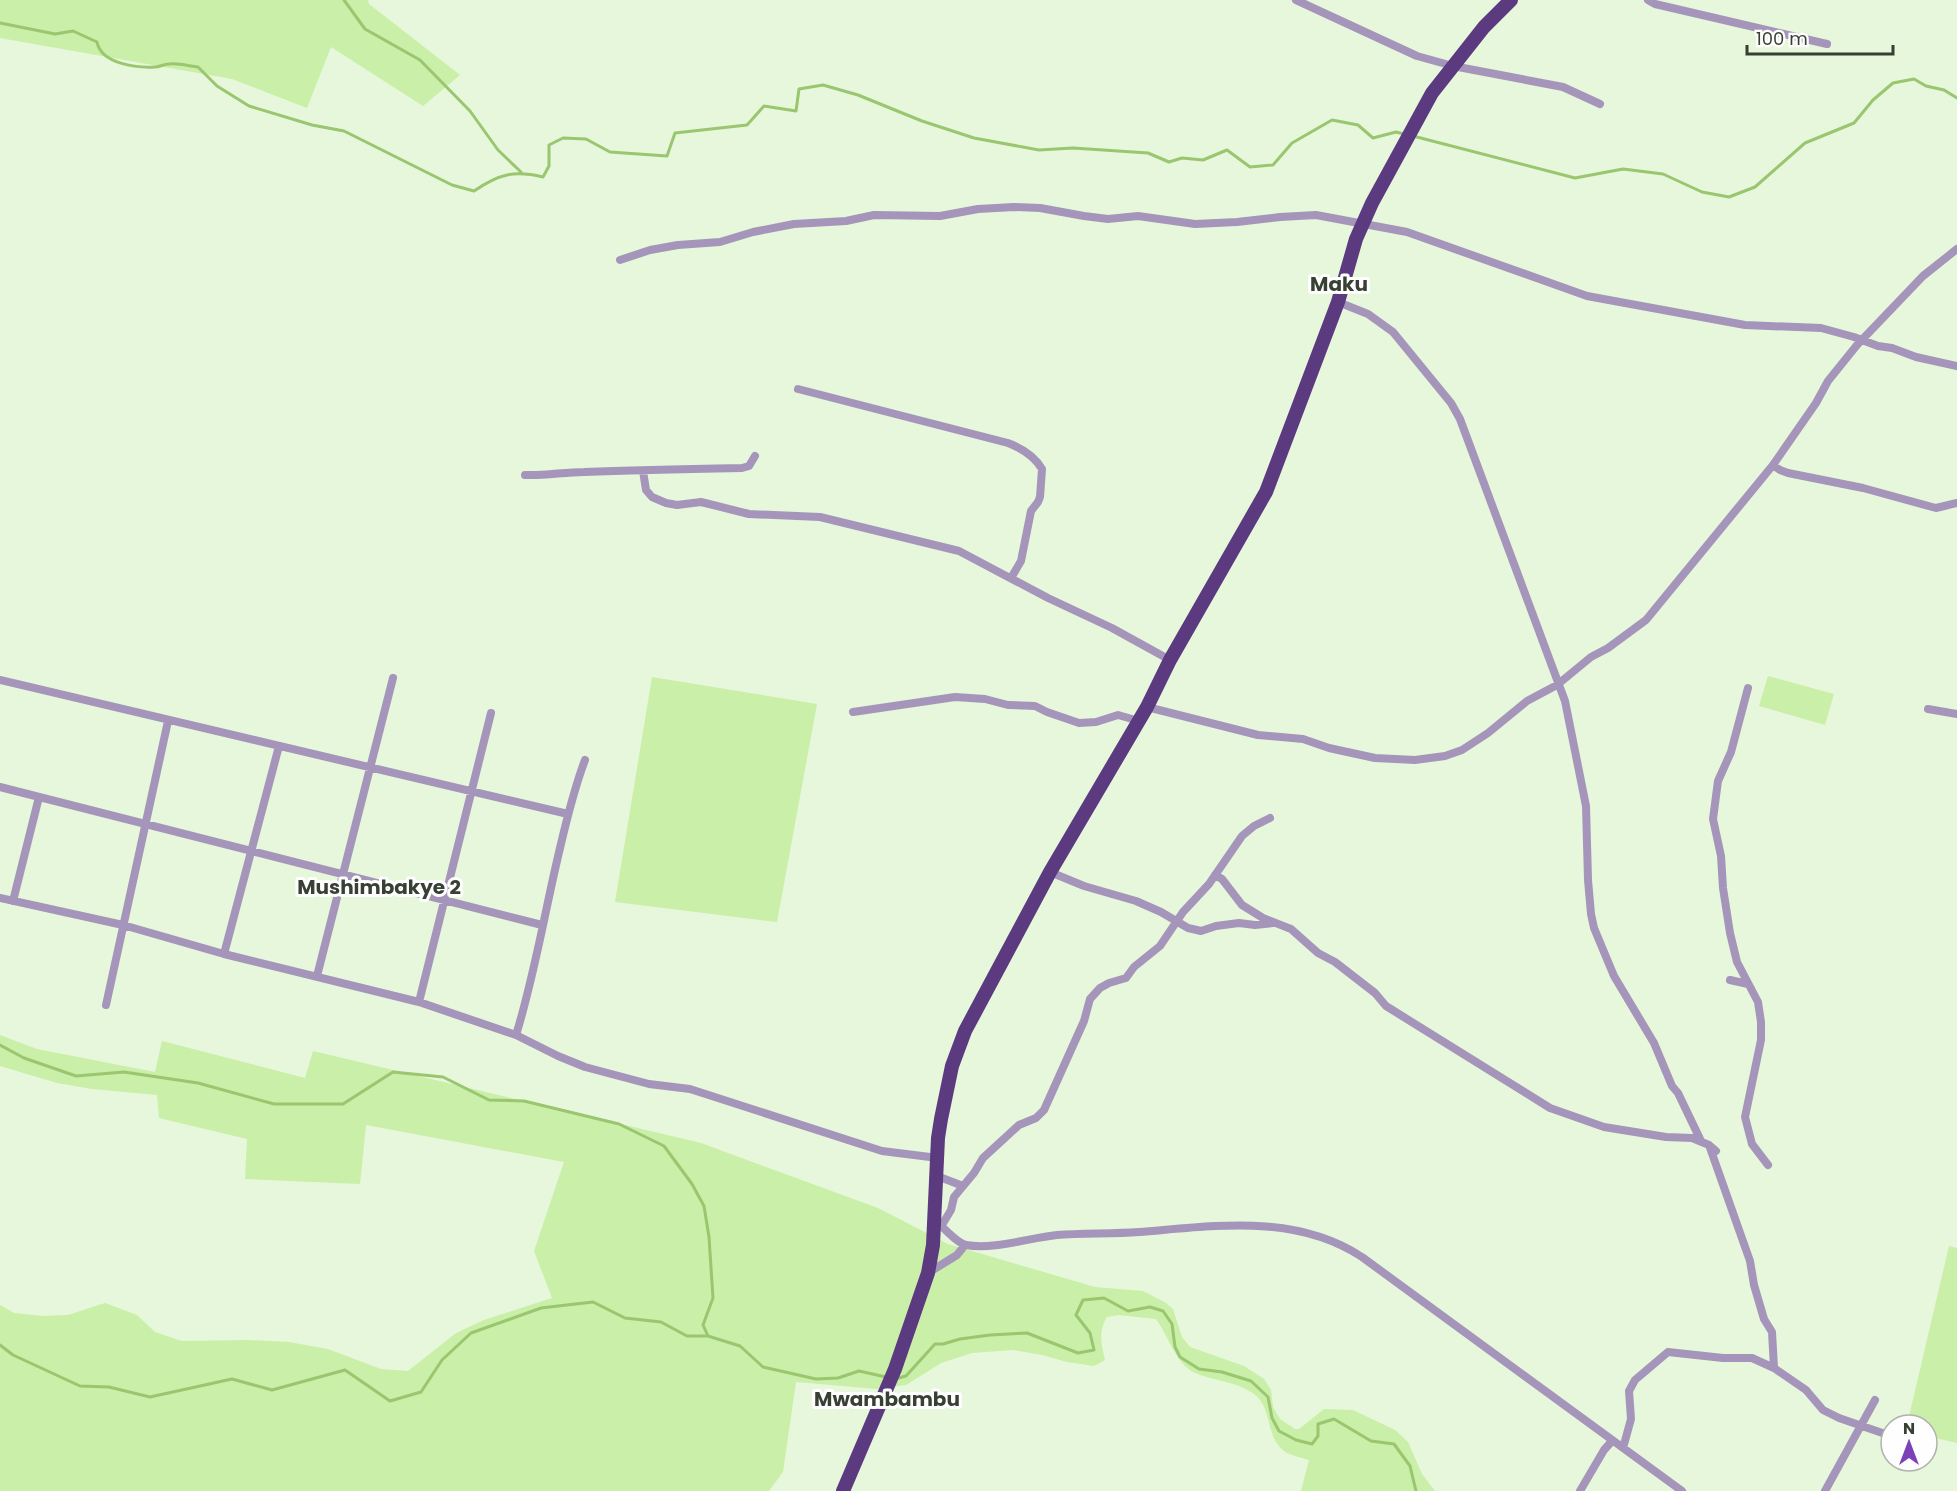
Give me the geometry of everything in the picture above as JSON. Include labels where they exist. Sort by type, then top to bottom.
[{"type":"highway","points":[[843,1491],[895,1369],[928,1273],[938,1222],[937,1176],[941,1119],[957,1050],[968,1024],[1050,872],[1147,707],[1170,660],[1266,492],[1338,302],[1350,254],[1362,222],[1432,93],[1484,27],[1511,0]]},
{"type":"street","points":[[1296,0],[1417,56],[1453,66],[1563,87],[1600,104]]},
{"type":"street","points":[[1648,0],[1654,4],[1827,44]]},
{"type":"street","points":[[620,260],[650,250],[720,242],[753,232],[794,224],[846,221],[874,214],[940,216],[991,207],[1040,208],[1108,219],[1138,216],[1195,224],[1316,215],[1407,232],[1587,296],[1745,325],[1821,328],[1916,357],[1957,366]]},
{"type":"street","points":[[1147,707],[1258,735],[1303,739],[1329,748],[1375,758],[1415,760],[1445,756],[1462,750],[1488,733],[1527,701],[1557,685],[1591,657],[1608,648],[1646,620],[1773,465],[1816,403],[1828,381],[1862,340],[1923,276],[1957,249]]},
{"type":"street","points":[[1338,302],[1368,314],[1393,332],[1450,403],[1470,445],[1564,702],[1584,789],[1588,880],[1594,928],[1614,976],[1654,1043],[1672,1086],[1709,1146],[1750,1261],[1764,1319],[1772,1332],[1774,1368]]},
{"type":"street","points":[[798,388],[1008,442],[1027,453],[1042,470],[1042,485],[1038,502],[1031,510],[1021,561],[1011,578]]},
{"type":"street","points":[[525,475],[545,476],[586,471],[742,468],[749,466],[755,456]]},
{"type":"street","points":[[1773,465],[1788,473],[1863,488],[1936,508],[1957,503]]},
{"type":"street","points":[[643,471],[646,490],[652,497],[666,503],[677,505],[701,502],[749,514],[820,517],[959,551],[1048,598],[1112,628],[1170,660]]},
{"type":"street","points":[[317,976],[393,678]]},
{"type":"street","points":[[0,680],[568,814]]},
{"type":"street","points":[[1748,688],[1731,752],[1718,782],[1713,819],[1721,856],[1730,933],[1737,962],[1758,1002],[1761,1040],[1745,1117],[1752,1144],[1768,1165]]},
{"type":"street","points":[[853,712],[956,697],[985,699],[1008,705],[1035,706],[1079,723],[1096,722],[1118,716],[1139,721]]},
{"type":"street","points":[[1928,709],[1957,714]]},
{"type":"street","points":[[419,1002],[491,713]]},
{"type":"street","points":[[106,1005],[168,721]]},
{"type":"street","points":[[224,954],[279,746]]},
{"type":"street","points":[[516,1035],[528,996],[575,785],[585,760]]},
{"type":"street","points":[[0,787],[542,925]]},
{"type":"street","points":[[13,901],[39,797]]},
{"type":"street","points":[[1270,818],[1254,826],[1242,836],[1160,946],[1134,967],[1126,978],[1109,982],[1090,999],[1084,1021],[1044,1110],[1036,1118],[1019,1125],[983,1158],[954,1197],[951,1210],[938,1222],[958,1242],[966,1245],[989,1245],[1057,1235],[1236,1226],[1279,1228],[1318,1235],[1362,1257],[1682,1491]]},
{"type":"street","points":[[1050,872],[1084,886],[1136,901],[1188,928],[1202,931],[1224,924],[1274,923]]},
{"type":"street","points":[[1215,875],[1222,879],[1242,905],[1274,923],[1291,929],[1318,953],[1335,962],[1375,993],[1386,1006],[1550,1108],[1604,1126],[1666,1137],[1692,1138],[1709,1146]]},
{"type":"street","points":[[0,898],[123,926],[224,954],[419,1002],[516,1035],[558,1056],[631,1080],[690,1089],[882,1151],[938,1158]]},
{"type":"street","points":[[1730,980],[1748,984]]},
{"type":"street","points":[[937,1176],[963,1186]]},
{"type":"street","points":[[928,1273],[957,1255],[966,1245]]},
{"type":"street","points":[[1623,1448],[1631,1419],[1629,1391],[1635,1380],[1668,1352],[1723,1358],[1752,1358],[1774,1368],[1806,1390],[1823,1410],[1879,1432]]},
{"type":"street","points":[[1825,1491],[1875,1400]]},
{"type":"street","points":[[1581,1491],[1604,1450],[1612,1441]]},
{"type":"green space","points":[[0,0],[368,0],[369,4],[460,75],[423,106],[331,47],[307,108],[232,79],[0,38]]},
{"type":"green space","points":[[1768,676],[1834,694],[1825,725],[1759,706]]},
{"type":"green space","points":[[652,677],[817,704],[777,922],[615,902]]},
{"type":"green space","points":[[0,1035],[37,1049],[155,1072],[162,1041],[305,1078],[313,1051],[701,1143],[878,1208],[948,1244],[1095,1287],[1143,1291],[1173,1309],[1182,1337],[1190,1347],[1244,1366],[1264,1379],[1271,1390],[1273,1407],[1280,1419],[1295,1429],[1299,1429],[1324,1409],[1353,1410],[1395,1430],[1408,1442],[1422,1474],[1435,1491],[1301,1491],[1309,1460],[1287,1453],[1280,1447],[1275,1440],[1264,1408],[1254,1394],[1240,1386],[1200,1375],[1187,1368],[1177,1356],[1156,1319],[1118,1315],[1107,1317],[1104,1322],[1101,1338],[1105,1360],[1094,1366],[1013,1350],[972,1353],[941,1363],[906,1385],[877,1389],[796,1382],[783,1472],[769,1491],[0,1491],[0,1305],[14,1313],[43,1316],[68,1315],[105,1303],[137,1315],[155,1332],[182,1341],[289,1342],[328,1349],[381,1369],[408,1371],[456,1333],[484,1320],[552,1298],[534,1251],[564,1162],[366,1125],[360,1184],[245,1179],[247,1139],[159,1118],[157,1095],[57,1083],[0,1066]]},
{"type":"green space","points":[[1949,1246],[1957,1248],[1957,1443],[1939,1439],[1939,1413],[1910,1413]]},
{"type":"waterway","points":[[344,0],[365,29],[420,60],[470,111],[498,150],[521,172]]},
{"type":"waterway","points":[[0,23],[55,34],[73,31],[97,42],[105,55],[121,63],[139,67],[167,64],[198,67],[217,86],[249,106],[312,125],[344,131],[452,185],[474,191],[507,175],[524,174],[543,177],[549,166],[549,145],[563,138],[586,139],[610,152],[667,156],[675,133],[747,125],[764,106],[796,111],[799,89],[823,85],[858,95],[922,121],[974,138],[1039,150],[1073,148],[1148,153],[1169,162],[1182,158],[1203,160],[1227,150],[1250,167],[1273,165],[1292,143],[1332,120],[1358,125],[1373,138],[1396,132],[1404,134]]},
{"type":"waterway","points":[[1413,136],[1575,178],[1623,169],[1663,174],[1702,192],[1729,197],[1755,187],[1805,143],[1854,123],[1873,100],[1893,83],[1914,79],[1926,86],[1944,90],[1957,98]]},
{"type":"waterway","points":[[0,1045],[24,1058],[76,1076],[124,1072],[198,1083],[274,1104],[343,1104],[393,1072],[443,1077],[489,1100],[524,1101],[619,1124],[664,1146],[692,1184],[704,1206],[709,1237],[713,1298],[703,1325],[708,1336]]},
{"type":"waterway","points":[[895,1379],[906,1376],[935,1344],[960,1339],[1027,1333],[1078,1353],[1094,1350],[1090,1333],[1076,1315],[1083,1300],[1104,1298],[1128,1311],[1150,1307],[1163,1311],[1172,1324],[1175,1347],[1180,1357],[1199,1369],[1222,1372],[1251,1381],[1268,1397],[1272,1418],[1279,1431],[1296,1440],[1312,1444],[1318,1436],[1318,1424],[1334,1419],[1371,1441],[1394,1444],[1410,1466],[1416,1491]]},
{"type":"waterway","points":[[0,1345],[13,1355],[80,1386],[109,1387],[150,1397],[232,1379],[272,1390],[345,1370],[390,1401],[421,1392],[442,1360],[471,1333],[541,1308],[593,1302],[625,1318],[661,1322],[687,1336],[708,1336],[740,1346],[763,1367],[816,1379],[838,1378],[859,1371],[886,1377]]},
{"type":"district","name":"Maku","points":[[1339,284]]},
{"type":"district","name":"Mushimbakye 2","points":[[379,887]]},
{"type":"district","name":"Mwambambu","points":[[887,1399]]}]
